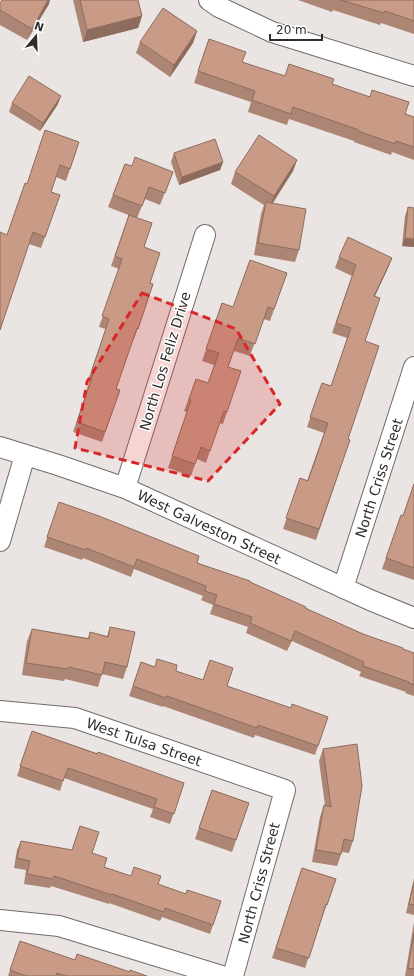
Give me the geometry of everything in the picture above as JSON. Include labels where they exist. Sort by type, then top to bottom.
[{"type":"street","points":[[210,0],[219,7],[272,32],[414,76]]},
{"type":"street","name":"North Los Feliz Drive","points":[[125,488],[205,234]]},
{"type":"street","name":"North Criss Street","points":[[343,588],[414,368]]},
{"type":"street","name":"West Galveston Street","points":[[0,447],[125,488],[343,588],[414,618]]},
{"type":"street","points":[[0,541],[25,455]]},
{"type":"street","name":"West Tulsa Street","points":[[0,711],[75,718],[285,790]]},
{"type":"street","name":"North Criss Street","points":[[233,976],[285,790]]},
{"type":"street","points":[[0,920],[59,926],[222,976]]},
{"type":"highlighted area","points":[[142,293],[236,329],[280,404],[208,481],[75,448],[87,382]]},
{"type":"building","points":[[2,0],[48,0],[32,29],[0,10],[0,3]]},
{"type":"building","points":[[80,0],[138,0],[142,16],[87,30]]},
{"type":"building","points":[[341,0],[414,0],[414,21],[385,11],[384,13]]},
{"type":"building","points":[[163,8],[197,31],[174,65],[140,42]]},
{"type":"building","points":[[209,39],[246,52],[242,62],[285,76],[289,64],[334,79],[332,84],[370,97],[372,90],[409,102],[405,114],[414,117],[414,147],[396,141],[395,144],[293,107],[291,114],[252,100],[255,91],[198,71]]},
{"type":"building","points":[[29,76],[61,96],[43,123],[12,103]]},
{"type":"building","points":[[45,130],[79,142],[70,169],[60,165],[51,192],[60,195],[45,237],[33,232],[0,330],[0,232],[7,235],[25,183],[27,184]]},
{"type":"building","points":[[259,135],[297,160],[274,196],[235,172]]},
{"type":"building","points":[[215,139],[223,162],[182,177],[174,153]]},
{"type":"building","points":[[135,157],[173,172],[165,193],[149,187],[142,206],[113,195],[125,164],[132,166]]},
{"type":"building","points":[[266,202],[306,209],[299,250],[258,243]]},
{"type":"building","points":[[408,207],[414,208],[414,239],[405,238]]},
{"type":"building","points":[[129,215],[152,223],[144,247],[160,253],[150,283],[153,284],[116,389],[120,390],[105,432],[77,422],[109,319],[102,316],[122,259],[115,256]]},
{"type":"building","points":[[348,237],[392,258],[374,296],[380,298],[365,341],[379,346],[348,439],[350,440],[319,529],[286,518],[300,478],[308,481],[328,423],[310,417],[322,383],[331,386],[351,328],[336,323],[356,265],[339,257]]},
{"type":"building","points":[[250,260],[287,273],[274,309],[268,307],[255,344],[238,338],[228,367],[241,371],[227,412],[224,411],[210,451],[201,447],[195,464],[172,456],[191,400],[189,399],[196,379],[208,383],[219,353],[206,349],[222,303],[233,307]]},
{"type":"building","points":[[414,484],[414,568],[386,558]]},
{"type":"building","points":[[59,502],[99,516],[199,556],[197,563],[250,581],[363,634],[414,653],[414,685],[363,666],[364,662],[295,631],[291,641],[250,623],[252,617],[214,604],[217,595],[205,591],[206,586],[137,559],[134,567],[86,548],[85,550],[47,537]]},
{"type":"building","points":[[110,627],[135,632],[127,667],[105,662],[102,675],[69,667],[68,669],[26,663],[32,629],[89,639],[90,632],[108,637]]},
{"type":"building","points":[[157,659],[177,665],[176,671],[203,680],[210,660],[233,668],[227,686],[291,708],[292,704],[328,717],[318,746],[258,725],[257,728],[167,696],[166,698],[133,686],[141,662],[155,667]]},
{"type":"building","points":[[32,731],[97,754],[98,752],[184,783],[174,814],[154,807],[157,799],[68,768],[63,781],[20,766]]},
{"type":"building","points":[[357,744],[362,786],[353,841],[344,839],[341,854],[316,850],[324,805],[331,807],[323,749]]},
{"type":"building","points":[[212,790],[249,803],[236,840],[199,828]]},
{"type":"building","points":[[80,826],[99,832],[92,853],[107,858],[104,867],[131,876],[134,867],[161,876],[158,884],[186,894],[187,890],[221,901],[213,925],[165,908],[164,912],[54,876],[53,879],[27,874],[30,861],[17,858],[21,841],[72,850]]},
{"type":"building","points":[[302,868],[336,879],[327,905],[326,904],[309,958],[276,948]]},
{"type":"building","points":[[414,882],[414,905],[409,904]]},
{"type":"building","points":[[414,933],[414,969],[408,968]]},
{"type":"building","points":[[20,941],[75,960],[77,954],[130,972],[130,970],[147,976],[66,976],[57,973],[56,976],[26,976],[10,970]]}]
